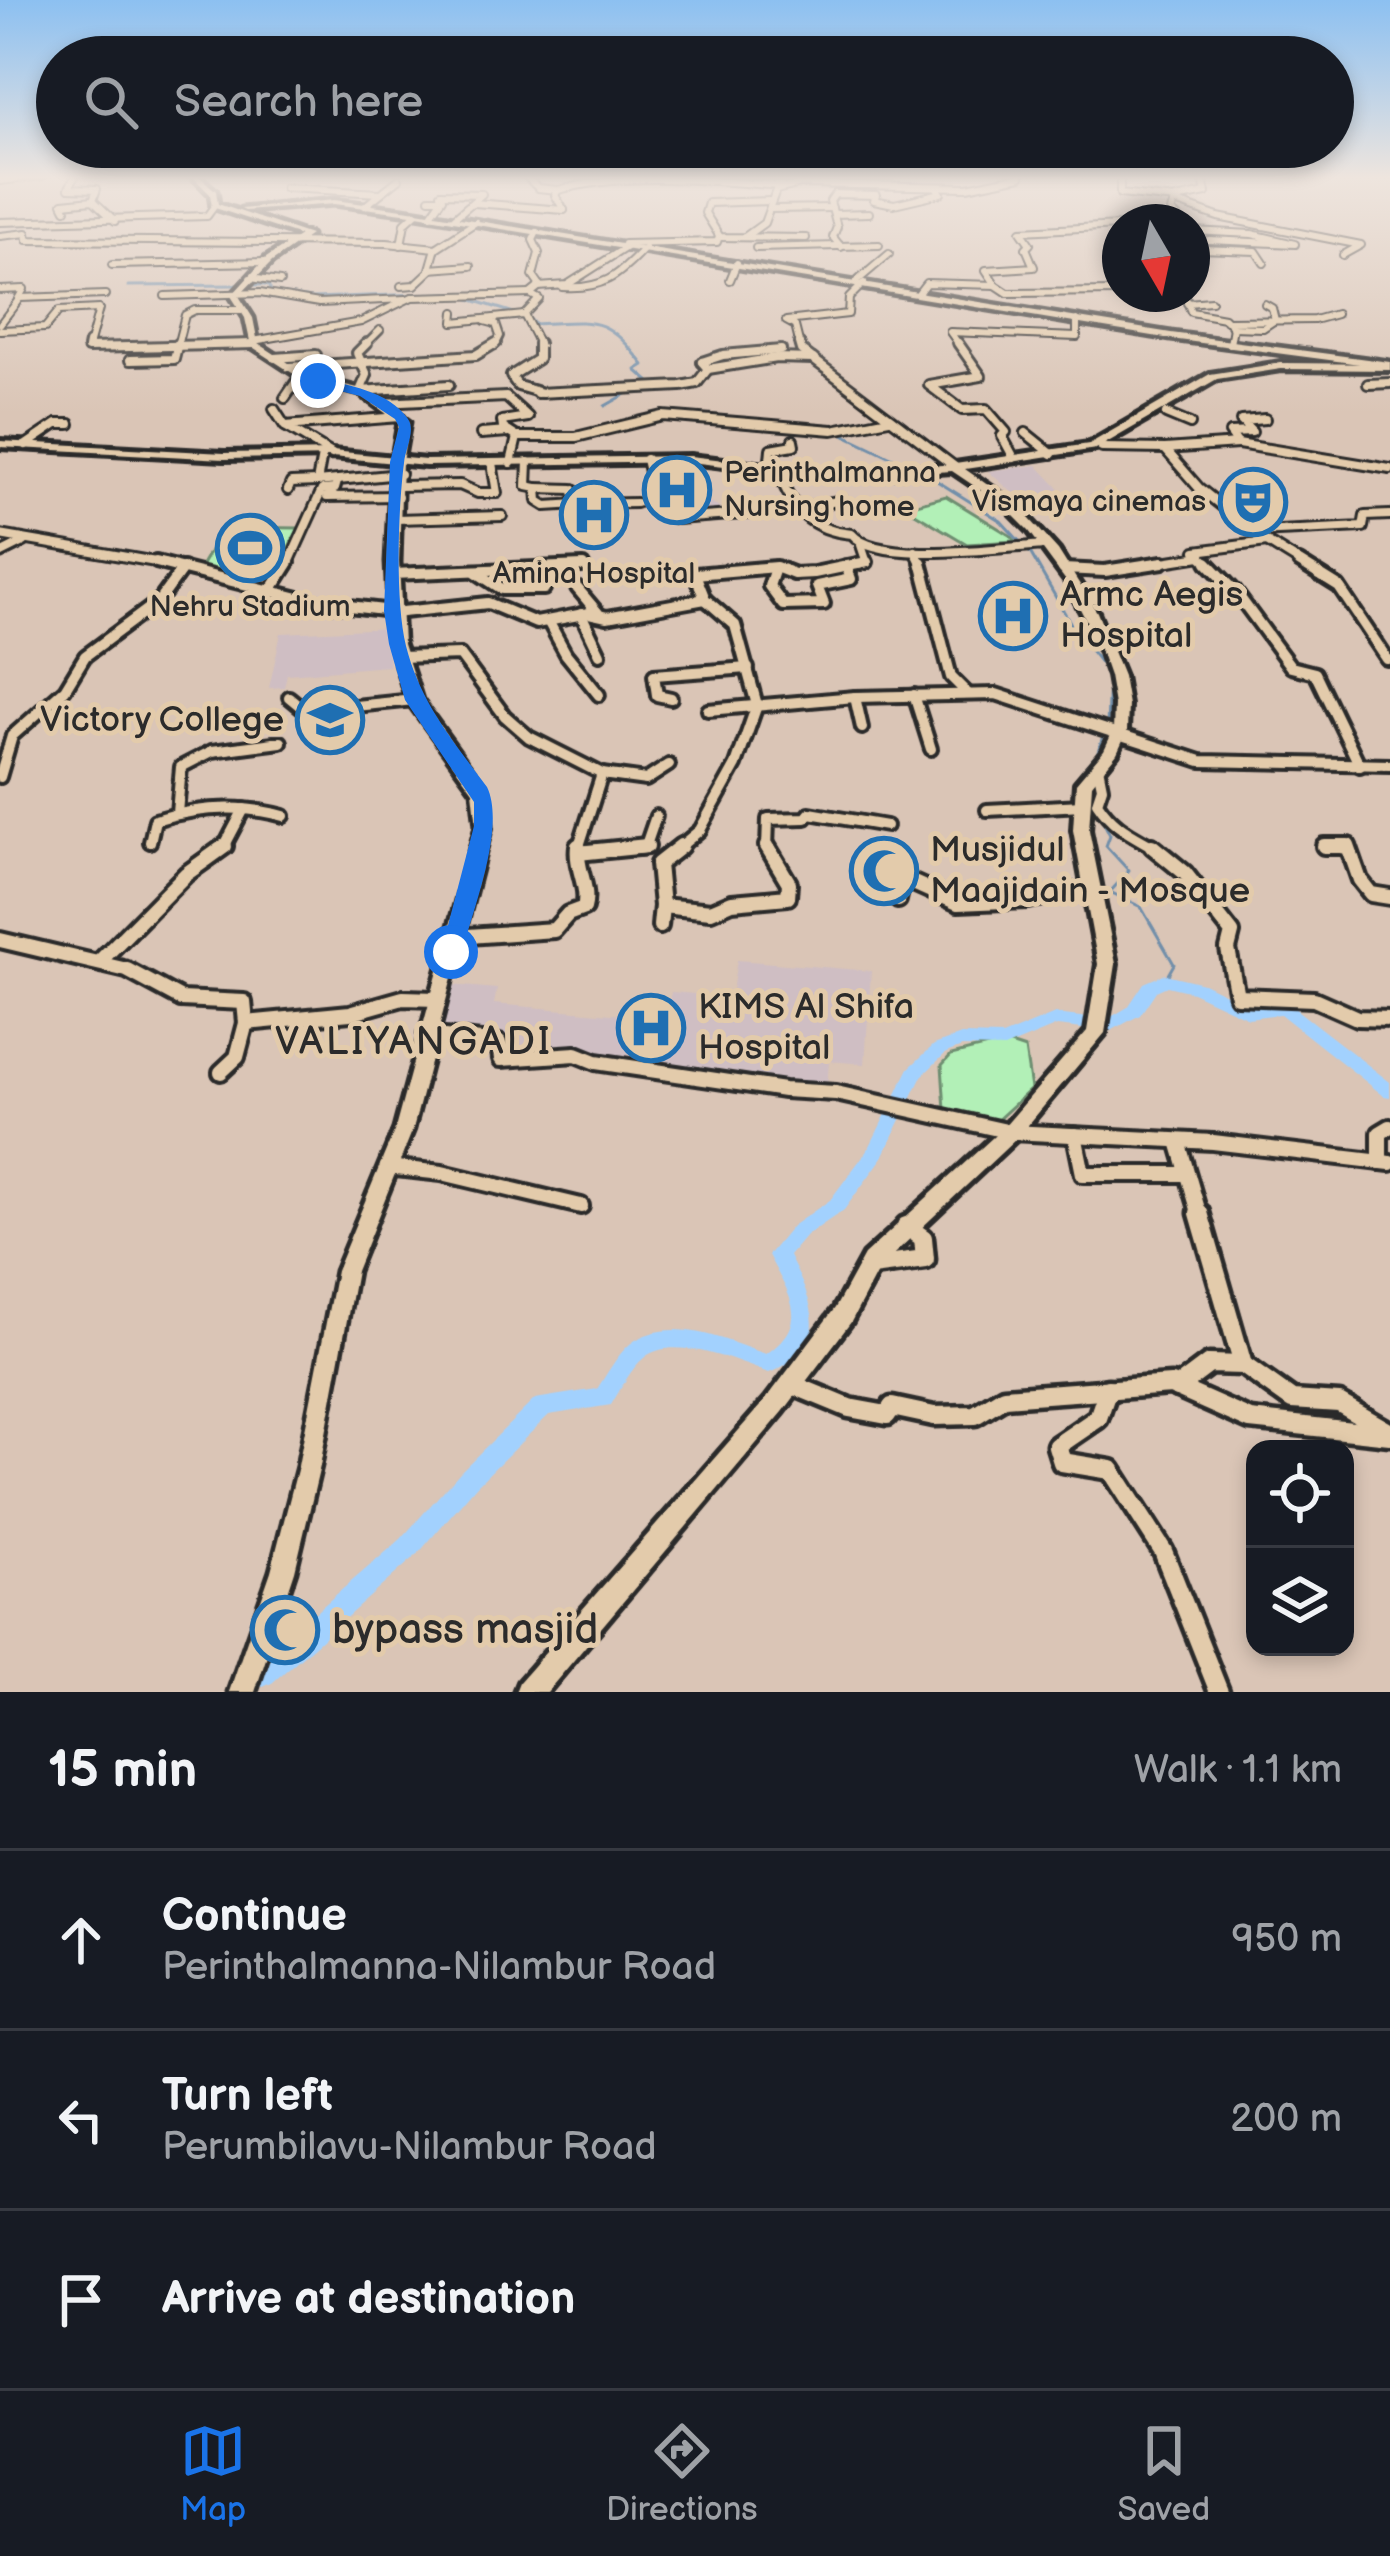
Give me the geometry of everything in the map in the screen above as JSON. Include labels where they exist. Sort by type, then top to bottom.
[{"type":"highway","points":[[955,467],[1072,454],[1106,440],[1214,376],[1280,367],[1390,368]]},
{"type":"highway","points":[[0,444],[224,456],[327,454],[399,480],[492,463],[646,459],[715,460],[835,476],[1072,454],[1102,448],[1210,384],[1246,373],[1390,368]]},
{"type":"highway","points":[[529,1692],[686,1514],[790,1384],[843,1315],[869,1266],[906,1226],[1011,1132],[1098,1022],[1107,958],[1090,889],[1082,805],[1084,783],[1094,771],[1121,692],[1115,668],[1046,545],[1016,510],[955,467]]},
{"type":"main road","points":[[242,1692],[283,1570],[309,1466],[346,1271],[404,1129],[484,826],[481,791],[414,700],[400,657],[393,574],[405,432],[400,417],[360,391],[306,378],[253,342],[234,298],[279,255]]},
{"type":"main road","points":[[683,255],[1390,368]]},
{"type":"main road","points":[[345,387],[400,417]]},
{"type":"street","points":[[432,269],[435,255]]},
{"type":"street","points":[[538,255],[533,276],[538,287]]},
{"type":"street","points":[[561,287],[576,272],[598,266],[612,255]]},
{"type":"street","points":[[530,295],[538,287],[598,289],[612,284],[639,255]]},
{"type":"street","points":[[762,255],[775,269]]},
{"type":"street","points":[[801,350],[794,326],[786,321],[848,314],[849,298],[860,282],[889,255]]},
{"type":"street","points":[[986,270],[1034,267],[1029,255]]},
{"type":"street","points":[[1223,255],[1262,260]]},
{"type":"street","points":[[979,261],[996,285],[1008,292],[1102,292]]},
{"type":"street","points":[[112,265],[267,262]]},
{"type":"street","points":[[730,280],[737,263]]},
{"type":"street","points":[[398,284],[418,280],[432,269],[471,266]]},
{"type":"street","points":[[250,278],[280,282]]},
{"type":"street","points":[[920,292],[926,284],[996,285]]},
{"type":"street","points":[[0,290],[24,289],[0,327]]},
{"type":"street","points":[[234,298],[260,293],[319,303],[488,292],[538,299],[524,316]]},
{"type":"street","points":[[18,299],[106,295]]},
{"type":"street","points":[[166,296],[267,301]]},
{"type":"street","points":[[0,327],[45,328],[58,311],[99,309],[88,348],[253,342],[398,311],[406,299]]},
{"type":"street","points":[[1265,304],[1272,308],[1275,320]]},
{"type":"street","points":[[130,360],[174,358],[185,315],[195,310],[243,310]]},
{"type":"street","points":[[289,367],[476,355],[495,346],[500,336],[496,324],[454,322],[455,312]]},
{"type":"street","points":[[1193,312],[1229,324],[1263,328],[1275,320],[1328,319],[1336,314]]},
{"type":"street","points":[[485,321],[505,314],[524,316]]},
{"type":"street","points":[[524,316],[540,347],[538,358],[512,376],[518,386],[542,393]]},
{"type":"street","points":[[1013,458],[1002,436],[1006,431],[986,409],[962,410],[928,383],[981,376],[951,332],[1080,336],[1077,320]]},
{"type":"street","points":[[1229,324],[1230,344]]},
{"type":"street","points":[[360,391],[366,381],[358,353],[380,330]]},
{"type":"street","points":[[708,369],[704,358],[801,350],[955,467]]},
{"type":"street","points":[[275,358],[316,355],[314,365]]},
{"type":"street","points":[[381,404],[681,386],[697,383],[708,369],[776,358],[814,358]]},
{"type":"street","points":[[285,398],[296,382],[306,378]]},
{"type":"street","points":[[1368,384],[1390,383]]},
{"type":"street","points":[[360,391],[449,385]]},
{"type":"street","points":[[506,397],[528,417],[502,421],[513,435],[512,463]]},
{"type":"street","points":[[274,409],[285,426],[327,454],[317,482]]},
{"type":"street","points":[[1166,414],[1190,424]]},
{"type":"street","points":[[481,434],[576,437],[663,416],[833,430],[889,418]]},
{"type":"street","points":[[285,426],[400,417]]},
{"type":"street","points":[[1238,444],[1230,433],[1252,432],[1240,421],[1265,419]]},
{"type":"street","points":[[26,445],[57,424],[70,424]]},
{"type":"street","points":[[1026,433],[1052,454]]},
{"type":"street","points":[[661,926],[658,864],[700,830],[736,765],[757,705],[734,624],[705,599],[697,573],[776,567],[814,573],[866,563],[861,544],[852,534],[824,534],[797,510],[773,471],[771,449],[794,445],[794,440]]},
{"type":"street","points":[[1102,448],[1238,444],[1390,469]]},
{"type":"street","points":[[1165,449],[1199,488],[1267,542],[1339,587],[1387,658]]},
{"type":"street","points":[[646,459],[651,481],[677,519],[797,510],[842,500]]},
{"type":"street","points":[[528,462],[527,486],[573,489],[578,504]]},
{"type":"street","points":[[272,589],[289,566],[311,506],[322,490],[335,489],[339,478],[460,485],[478,493],[497,493],[492,463]]},
{"type":"street","points":[[320,497],[399,480]]},
{"type":"street","points":[[288,490],[291,482],[337,482]]},
{"type":"street","points":[[537,488],[538,501],[546,506],[636,503]]},
{"type":"street","points":[[1255,532],[1363,526],[1365,516],[1390,515]]},
{"type":"street","points":[[396,519],[502,516]]},
{"type":"street","points":[[0,536],[183,568],[315,602],[393,612],[488,602],[531,622],[598,613]]},
{"type":"street","points":[[0,554],[25,542]]},
{"type":"street","points":[[1267,542],[1196,550],[1235,591],[1291,667],[1315,673],[1321,692],[1348,727],[1360,766]]},
{"type":"street","points":[[861,544],[888,551],[1046,545]]},
{"type":"street","points":[[915,551],[926,572],[951,677],[958,689],[969,694]]},
{"type":"street","points":[[1063,569],[1105,572],[1201,556]]},
{"type":"street","points":[[393,574],[584,566]]},
{"type":"street","points":[[774,571],[769,586],[783,605],[805,606],[824,604],[817,586],[851,579],[846,566]]},
{"type":"street","points":[[0,777],[12,736],[65,689],[85,656],[159,601],[183,568]]},
{"type":"street","points":[[475,571],[497,587],[544,589]]},
{"type":"street","points":[[577,587],[607,617],[705,599]]},
{"type":"street","points":[[581,614],[591,627],[599,654]]},
{"type":"street","points":[[548,621],[598,695]]},
{"type":"street","points":[[1372,635],[1390,635]]},
{"type":"street","points":[[400,657],[460,655],[505,716],[529,737],[602,774],[646,780],[669,765]]},
{"type":"street","points":[[671,698],[657,695],[654,675],[748,668]]},
{"type":"street","points":[[708,710],[855,697],[996,694],[1201,761],[1390,765]]},
{"type":"street","points":[[914,695],[931,749]]},
{"type":"street","points":[[289,697],[306,711],[414,700]]},
{"type":"street","points":[[855,697],[862,728]]},
{"type":"street","points":[[177,813],[181,767],[212,751],[281,742]]},
{"type":"street","points":[[1094,771],[1102,788],[1097,802],[1116,832],[1160,848],[1216,904],[1232,933],[1228,949],[1237,996],[1314,999],[1357,1018],[1390,1019]]},
{"type":"street","points":[[454,937],[554,930],[568,914],[587,904],[578,853],[589,814],[588,793],[602,774]]},
{"type":"street","points":[[987,810],[1082,805]]},
{"type":"street","points":[[99,962],[186,874],[223,849],[244,808]]},
{"type":"street","points":[[150,842],[155,820],[177,813],[244,808],[284,816]]},
{"type":"street","points":[[662,906],[711,911],[732,902],[788,897],[789,883],[767,848],[768,819],[803,818],[810,813],[886,826]]},
{"type":"street","points":[[578,853],[645,848],[656,816]]},
{"type":"street","points":[[1324,846],[1348,846],[1371,895],[1390,897]]},
{"type":"street","points":[[898,900],[909,880],[958,903],[1027,901],[1090,889]]},
{"type":"street","points":[[0,940],[127,970],[181,999],[244,1002],[246,1023],[237,1057],[221,1072]]},
{"type":"street","points":[[246,1023],[350,1012],[404,998],[436,1000]]},
{"type":"street","points":[[426,1035],[499,1043],[501,1060],[575,1054],[596,1062],[836,1094],[1011,1132],[1178,1141],[1385,1162],[1380,1133],[1390,1127]]},
{"type":"street","points":[[1075,1135],[1083,1174],[1184,1174]]},
{"type":"street","points":[[1178,1141],[1243,1365]]},
{"type":"street","points":[[387,1167],[442,1173],[581,1206]]},
{"type":"street","points":[[869,1266],[925,1259],[923,1238],[906,1226]]},
{"type":"street","points":[[1178,1388],[1209,1364],[1243,1365],[1292,1400],[1339,1403],[1390,1434]]},
{"type":"street","points":[[790,1384],[836,1406],[867,1414],[887,1415],[892,1408],[934,1416],[975,1415],[1004,1397],[1178,1388],[1250,1420],[1390,1434]]},
{"type":"street","points":[[1108,1389],[1098,1418],[1057,1446],[1062,1462],[1111,1470],[1163,1551],[1219,1692]]},
{"type":"shaded area","name":"Perinthalmanna Nursing home","points":[[648,460],[687,461],[697,495],[719,507],[724,517],[677,518],[654,482]]},
{"type":"shaded area","points":[[1037,465],[1075,505],[1051,509],[1013,493],[988,471]]},
{"type":"shaded area","points":[[391,628],[388,666],[287,674],[284,687],[269,688],[281,633]]},
{"type":"shaded area","name":"KIMS Al Shifa Hospital","points":[[737,960],[871,971],[865,1064],[829,1061],[827,1089],[743,1081],[743,1073],[512,1056],[509,1040],[433,1034],[451,985],[497,989],[494,1004],[635,1016],[638,1003],[668,1005],[671,992],[731,997]]},
{"type":"green space","points":[[946,496],[1015,541],[967,544],[905,507]]},
{"type":"green space","name":"Nehru Stadium","points":[[224,527],[299,528],[275,573],[200,568]]},
{"type":"green space","points":[[1004,1042],[1025,1049],[1031,1089],[995,1122],[945,1110],[942,1065],[951,1055]]},
{"type":"waterway","points":[[128,286],[238,285]]},
{"type":"waterway","points":[[250,285],[268,285],[271,291]]},
{"type":"waterway","points":[[279,293],[312,298],[448,293]]},
{"type":"waterway","points":[[466,298],[514,313]]},
{"type":"waterway","points":[[531,320],[534,324],[586,322],[608,329],[644,365],[636,370],[651,383],[649,387]]},
{"type":"waterway","points":[[605,406],[630,392]]},
{"type":"waterway","points":[[843,434],[912,467]]},
{"type":"waterway","points":[[921,471],[1001,521],[1031,554],[1075,631],[1109,674],[1107,727]]},
{"type":"waterway","points":[[1093,766],[1103,736]]},
{"type":"waterway","points":[[1098,811],[1110,835],[1106,846],[1129,871],[1110,892],[1141,907],[1174,964],[1165,980]]},
{"type":"waterway","points":[[263,1674],[409,1547],[468,1479],[543,1406],[603,1398],[633,1355],[660,1341],[708,1344],[769,1364],[787,1351],[798,1339],[804,1314],[778,1255],[799,1231],[837,1205],[876,1152],[915,1072],[940,1049],[961,1041],[1004,1042],[1055,1020],[1109,1026],[1134,1011],[1150,987],[1165,980],[1197,987],[1248,1012],[1283,1008],[1390,1091]]},
{"type":"place","name":"Perinthalmanna Nursing home","points":[[677,490]]},
{"type":"place","name":"Vismaya cinemas","points":[[1253,502]]},
{"type":"place","name":"Amina Hospital","points":[[594,515]]},
{"type":"place","name":"Nehru Stadium","points":[[250,548]]},
{"type":"place","name":"Armc Aegis Hospital","points":[[1013,616]]},
{"type":"place","name":"Victory College","points":[[330,720]]},
{"type":"place","name":"Musjidul Maajidain - Mosque","points":[[884,871]]},
{"type":"place","name":"KIMS Al Shifa Hospital","points":[[651,1028]]},
{"type":"place","name":"bypass masjid","points":[[285,1630]]},
{"type":"district","name":"VALIYANGADI","points":[[414,1042]]},
{"type":"route","points":[[318,381],[365,393],[400,417],[405,427],[397,462],[393,562],[397,644],[414,700],[481,791],[484,802],[484,826],[451,952]]}]
